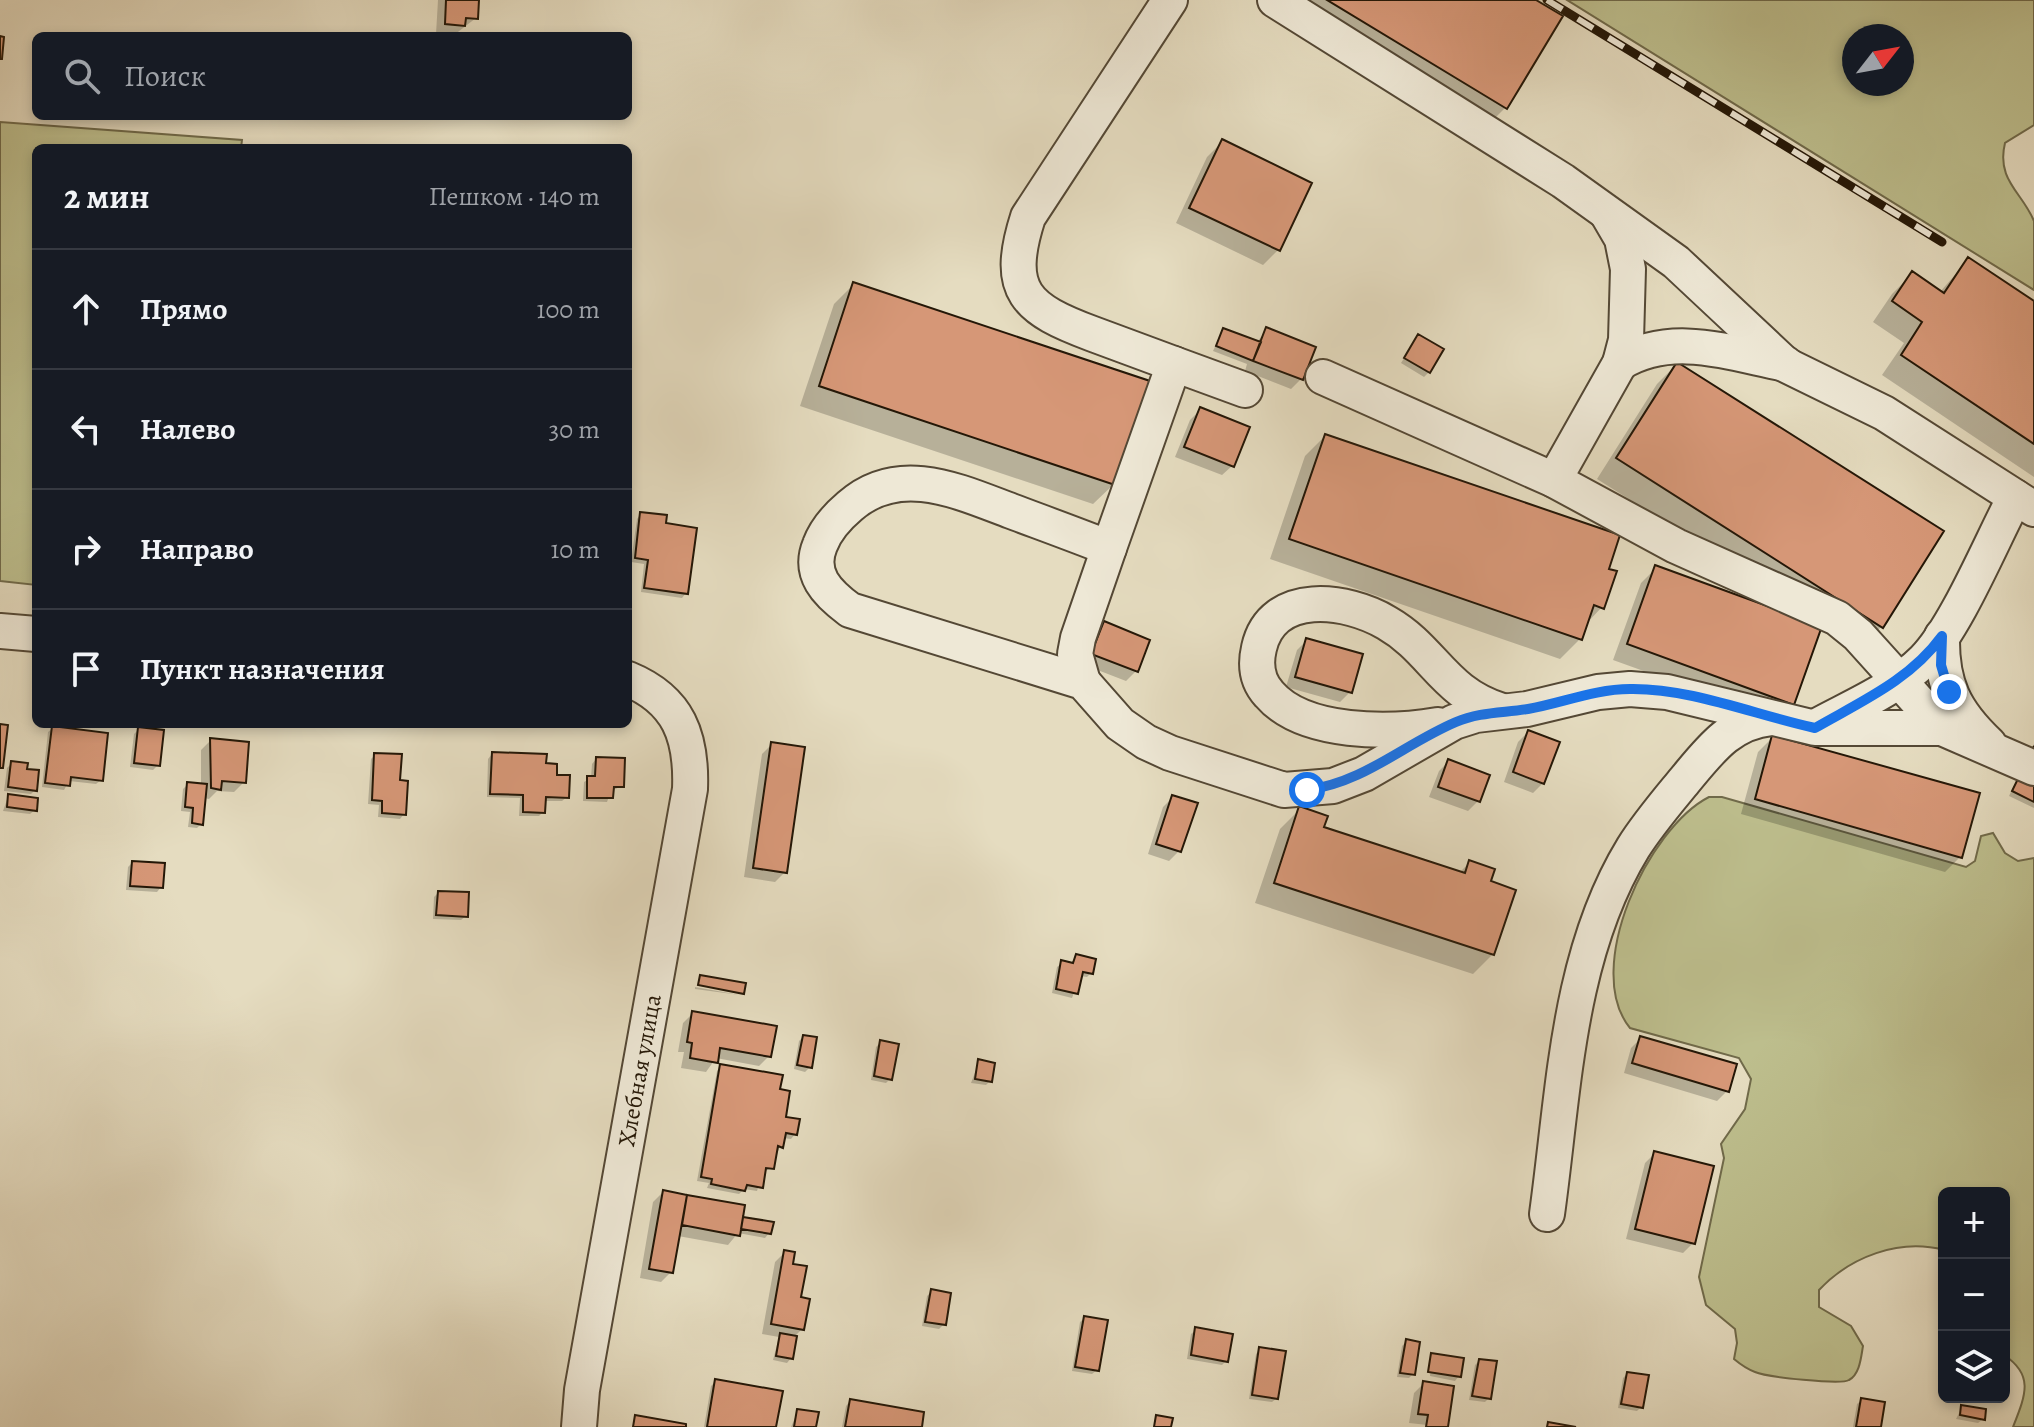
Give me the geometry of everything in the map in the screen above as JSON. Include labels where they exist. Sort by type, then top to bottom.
[{"type":"street","points":[[1170,0],[1028,217],[1019,245],[1018,270],[1023,289],[1036,308],[1057,320],[1245,390]]},
{"type":"street","points":[[1275,0],[1605,211],[1676,262],[1786,365]]},
{"type":"street","points":[[1554,480],[1620,363],[1626,340],[1628,269],[1622,239],[1605,211]]},
{"type":"street","points":[[1620,363],[1641,350],[1665,345],[1693,346],[1786,365],[1884,413],[2024,503],[1925,659],[1899,681],[1815,728]]},
{"type":"street","points":[[1174,364],[1078,638],[1075,654],[1083,682],[1120,724],[1146,742],[1170,753],[1284,790],[1333,786],[1364,774],[1454,722]]},
{"type":"street","points":[[1323,377],[1554,480],[1676,546],[1837,618],[1942,728],[2034,768]]},
{"type":"street","points":[[1083,682],[850,610],[820,580],[814,562],[821,542],[836,518],[859,498],[883,486],[914,482],[947,487],[1109,548]]},
{"type":"street","points":[[1502,711],[1463,694],[1408,638],[1372,615],[1323,604],[1305,604],[1278,615],[1266,630],[1257,665],[1259,678],[1269,694],[1283,707],[1313,719],[1357,729],[1413,729],[1630,689],[1667,692],[1815,728],[1942,728]]},
{"type":"street","points":[[0,631],[32,634]]},
{"type":"street","points":[[1942,636],[1941,665],[1949,692],[1965,722],[1996,752]]},
{"type":"street","name":"Хлебная улица","points":[[579,1427],[582,1390],[690,789],[687,735],[676,716],[659,698],[632,681]]},
{"type":"street","points":[[1547,1214],[1579,990],[1610,895],[1648,827],[1710,750],[1742,724],[1771,718]]},
{"type":"green space","points":[[1567,0],[2034,0],[2034,125],[2005,143],[2003,156],[2007,176],[2034,221],[2034,290]]},
{"type":"green space","points":[[0,122],[242,140],[242,144],[32,144],[32,585],[0,581]]},
{"type":"green space","points":[[1709,797],[1722,797],[1966,867],[1975,861],[1981,836],[1993,833],[2005,853],[2018,861],[2034,858],[2034,1427],[2013,1427],[2025,1386],[2020,1370],[2010,1359],[2010,1187],[1938,1187],[1938,1249],[1910,1247],[1876,1253],[1845,1268],[1819,1290],[1819,1307],[1851,1326],[1863,1346],[1858,1370],[1849,1380],[1803,1380],[1762,1374],[1734,1359],[1737,1343],[1735,1329],[1706,1305],[1699,1277],[1724,1158],[1721,1144],[1745,1109],[1751,1079],[1739,1058],[1630,1028],[1617,1002],[1614,971],[1618,937],[1629,902],[1664,838],[1686,813]]},
{"type":"building","points":[[446,0],[479,0],[478,19],[466,18],[465,26],[445,24]]},
{"type":"building","points":[[1327,0],[1536,0],[1563,16],[1507,109]]},
{"type":"building","points":[[0,36],[4,37],[2,59],[0,59]]},
{"type":"building","points":[[1222,139],[1312,183],[1280,251],[1189,208]]},
{"type":"building","points":[[1968,257],[2034,301],[2034,444],[1901,355],[1922,322],[1892,301],[1912,271],[1944,293]]},
{"type":"building","points":[[853,282],[1150,381],[1115,485],[819,386]]},
{"type":"building","points":[[1266,327],[1316,347],[1303,380],[1253,361]]},
{"type":"building","points":[[1223,328],[1261,342],[1253,361],[1216,346]]},
{"type":"building","points":[[1418,334],[1444,349],[1430,373],[1404,358]]},
{"type":"building","points":[[1677,362],[1944,531],[1883,628],[1616,458]]},
{"type":"building","points":[[1200,407],[1250,427],[1234,467],[1184,447]]},
{"type":"building","points":[[1325,434],[1620,535],[1609,569],[1617,571],[1604,609],[1594,605],[1582,640],[1289,539]]},
{"type":"building","points":[[640,512],[667,515],[666,523],[697,528],[688,594],[644,588],[648,560],[635,558]]},
{"type":"building","points":[[1655,565],[1822,626],[1794,705],[1627,644]]},
{"type":"building","points":[[1104,621],[1150,640],[1138,672],[1091,654]]},
{"type":"building","points":[[1306,638],[1363,654],[1352,693],[1295,677]]},
{"type":"building","points":[[0,724],[8,725],[3,768],[0,768]]},
{"type":"building","points":[[52,728],[108,733],[103,781],[71,777],[70,786],[45,783]]},
{"type":"building","points":[[138,728],[164,730],[160,766],[134,763]]},
{"type":"building","points":[[1528,730],[1560,742],[1544,784],[1513,772]]},
{"type":"building","points":[[1772,735],[1980,793],[1962,858],[1755,799]]},
{"type":"building","points":[[210,738],[249,742],[246,783],[222,781],[221,790],[211,788]]},
{"type":"building","points":[[771,742],[805,747],[787,873],[753,868]]},
{"type":"building","points":[[2034,746],[2034,802],[2012,791]]},
{"type":"building","points":[[492,752],[547,754],[546,763],[557,764],[557,775],[570,775],[569,798],[546,797],[545,813],[523,812],[523,795],[490,794]]},
{"type":"building","points":[[374,753],[402,754],[400,780],[408,781],[406,815],[382,813],[382,801],[372,800]]},
{"type":"building","points":[[596,757],[625,758],[624,787],[614,787],[613,798],[587,798],[587,776],[595,776]]},
{"type":"building","points":[[1448,759],[1490,775],[1480,802],[1438,787]]},
{"type":"building","points":[[11,761],[28,763],[27,769],[39,770],[37,791],[8,787]]},
{"type":"building","points":[[187,782],[207,784],[203,825],[192,823],[193,808],[185,807]]},
{"type":"building","points":[[8,794],[38,798],[37,811],[7,807]]},
{"type":"building","points":[[1172,795],[1198,803],[1181,852],[1156,844]]},
{"type":"building","points":[[1299,806],[1328,816],[1324,827],[1465,873],[1469,860],[1495,869],[1491,881],[1516,890],[1494,955],[1274,883]]},
{"type":"building","points":[[132,861],[165,863],[163,888],[130,886]]},
{"type":"building","points":[[438,891],[469,892],[468,917],[436,915]]},
{"type":"building","points":[[1076,954],[1096,959],[1093,974],[1083,972],[1078,994],[1056,989],[1061,960],[1073,963]]},
{"type":"building","points":[[700,975],[746,983],[744,994],[698,985]]},
{"type":"building","points":[[692,1011],[777,1026],[771,1057],[720,1048],[718,1063],[690,1058],[692,1043],[687,1042]]},
{"type":"building","points":[[803,1035],[817,1037],[812,1068],[797,1065]]},
{"type":"building","points":[[1640,1036],[1737,1064],[1729,1092],[1632,1063]]},
{"type":"building","points":[[880,1040],[899,1044],[892,1080],[874,1076]]},
{"type":"building","points":[[978,1059],[995,1063],[992,1082],[975,1079]]},
{"type":"building","points":[[720,1064],[783,1075],[780,1089],[790,1091],[786,1117],[800,1119],[797,1135],[786,1133],[783,1148],[778,1146],[774,1169],[766,1168],[763,1188],[747,1185],[745,1191],[711,1184],[712,1179],[701,1177]]},
{"type":"building","points":[[1654,1151],[1714,1166],[1695,1244],[1635,1229]]},
{"type":"building","points":[[663,1190],[687,1195],[673,1273],[649,1269]]},
{"type":"building","points":[[687,1195],[745,1205],[740,1236],[682,1225]]},
{"type":"building","points":[[743,1217],[774,1222],[771,1234],[741,1229]]},
{"type":"building","points":[[784,1250],[795,1252],[793,1264],[807,1266],[801,1297],[810,1299],[804,1330],[771,1324]]},
{"type":"building","points":[[931,1289],[951,1293],[946,1325],[925,1322]]},
{"type":"building","points":[[1084,1316],[1108,1320],[1099,1371],[1075,1367]]},
{"type":"building","points":[[1195,1327],[1233,1334],[1228,1362],[1191,1355]]},
{"type":"building","points":[[780,1333],[797,1336],[793,1359],[776,1356]]},
{"type":"building","points":[[1406,1339],[1420,1342],[1415,1375],[1400,1373]]},
{"type":"building","points":[[1259,1347],[1286,1351],[1278,1399],[1252,1395]]},
{"type":"building","points":[[1431,1353],[1464,1358],[1461,1377],[1428,1372]]},
{"type":"building","points":[[1479,1359],[1497,1361],[1491,1399],[1472,1396]]},
{"type":"building","points":[[1627,1372],[1649,1375],[1643,1408],[1621,1404]]},
{"type":"building","points":[[715,1379],[783,1391],[776,1427],[707,1427]]},
{"type":"building","points":[[1423,1381],[1454,1386],[1448,1427],[1426,1427],[1428,1415],[1418,1414]]},
{"type":"building","points":[[1861,1398],[1885,1402],[1881,1427],[1856,1427]]},
{"type":"building","points":[[850,1399],[924,1412],[922,1427],[845,1427]]},
{"type":"building","points":[[1961,1405],[1986,1409],[1985,1420],[1960,1415]]},
{"type":"building","points":[[797,1409],[819,1412],[816,1427],[794,1427]]},
{"type":"building","points":[[635,1415],[686,1424],[686,1427],[633,1427]]},
{"type":"building","points":[[1156,1415],[1173,1418],[1171,1427],[1154,1427]]},
{"type":"building","points":[[1548,1422],[1576,1427],[1547,1427]]},
{"type":"railway","points":[[1547,0],[1942,242]]},
{"type":"route","points":[[1307,790],[1333,786],[1364,774],[1454,722],[1598,692],[1630,689],[1667,692],[1815,728],[1899,681],[1925,659],[1942,636],[1941,665],[1949,692]]}]
